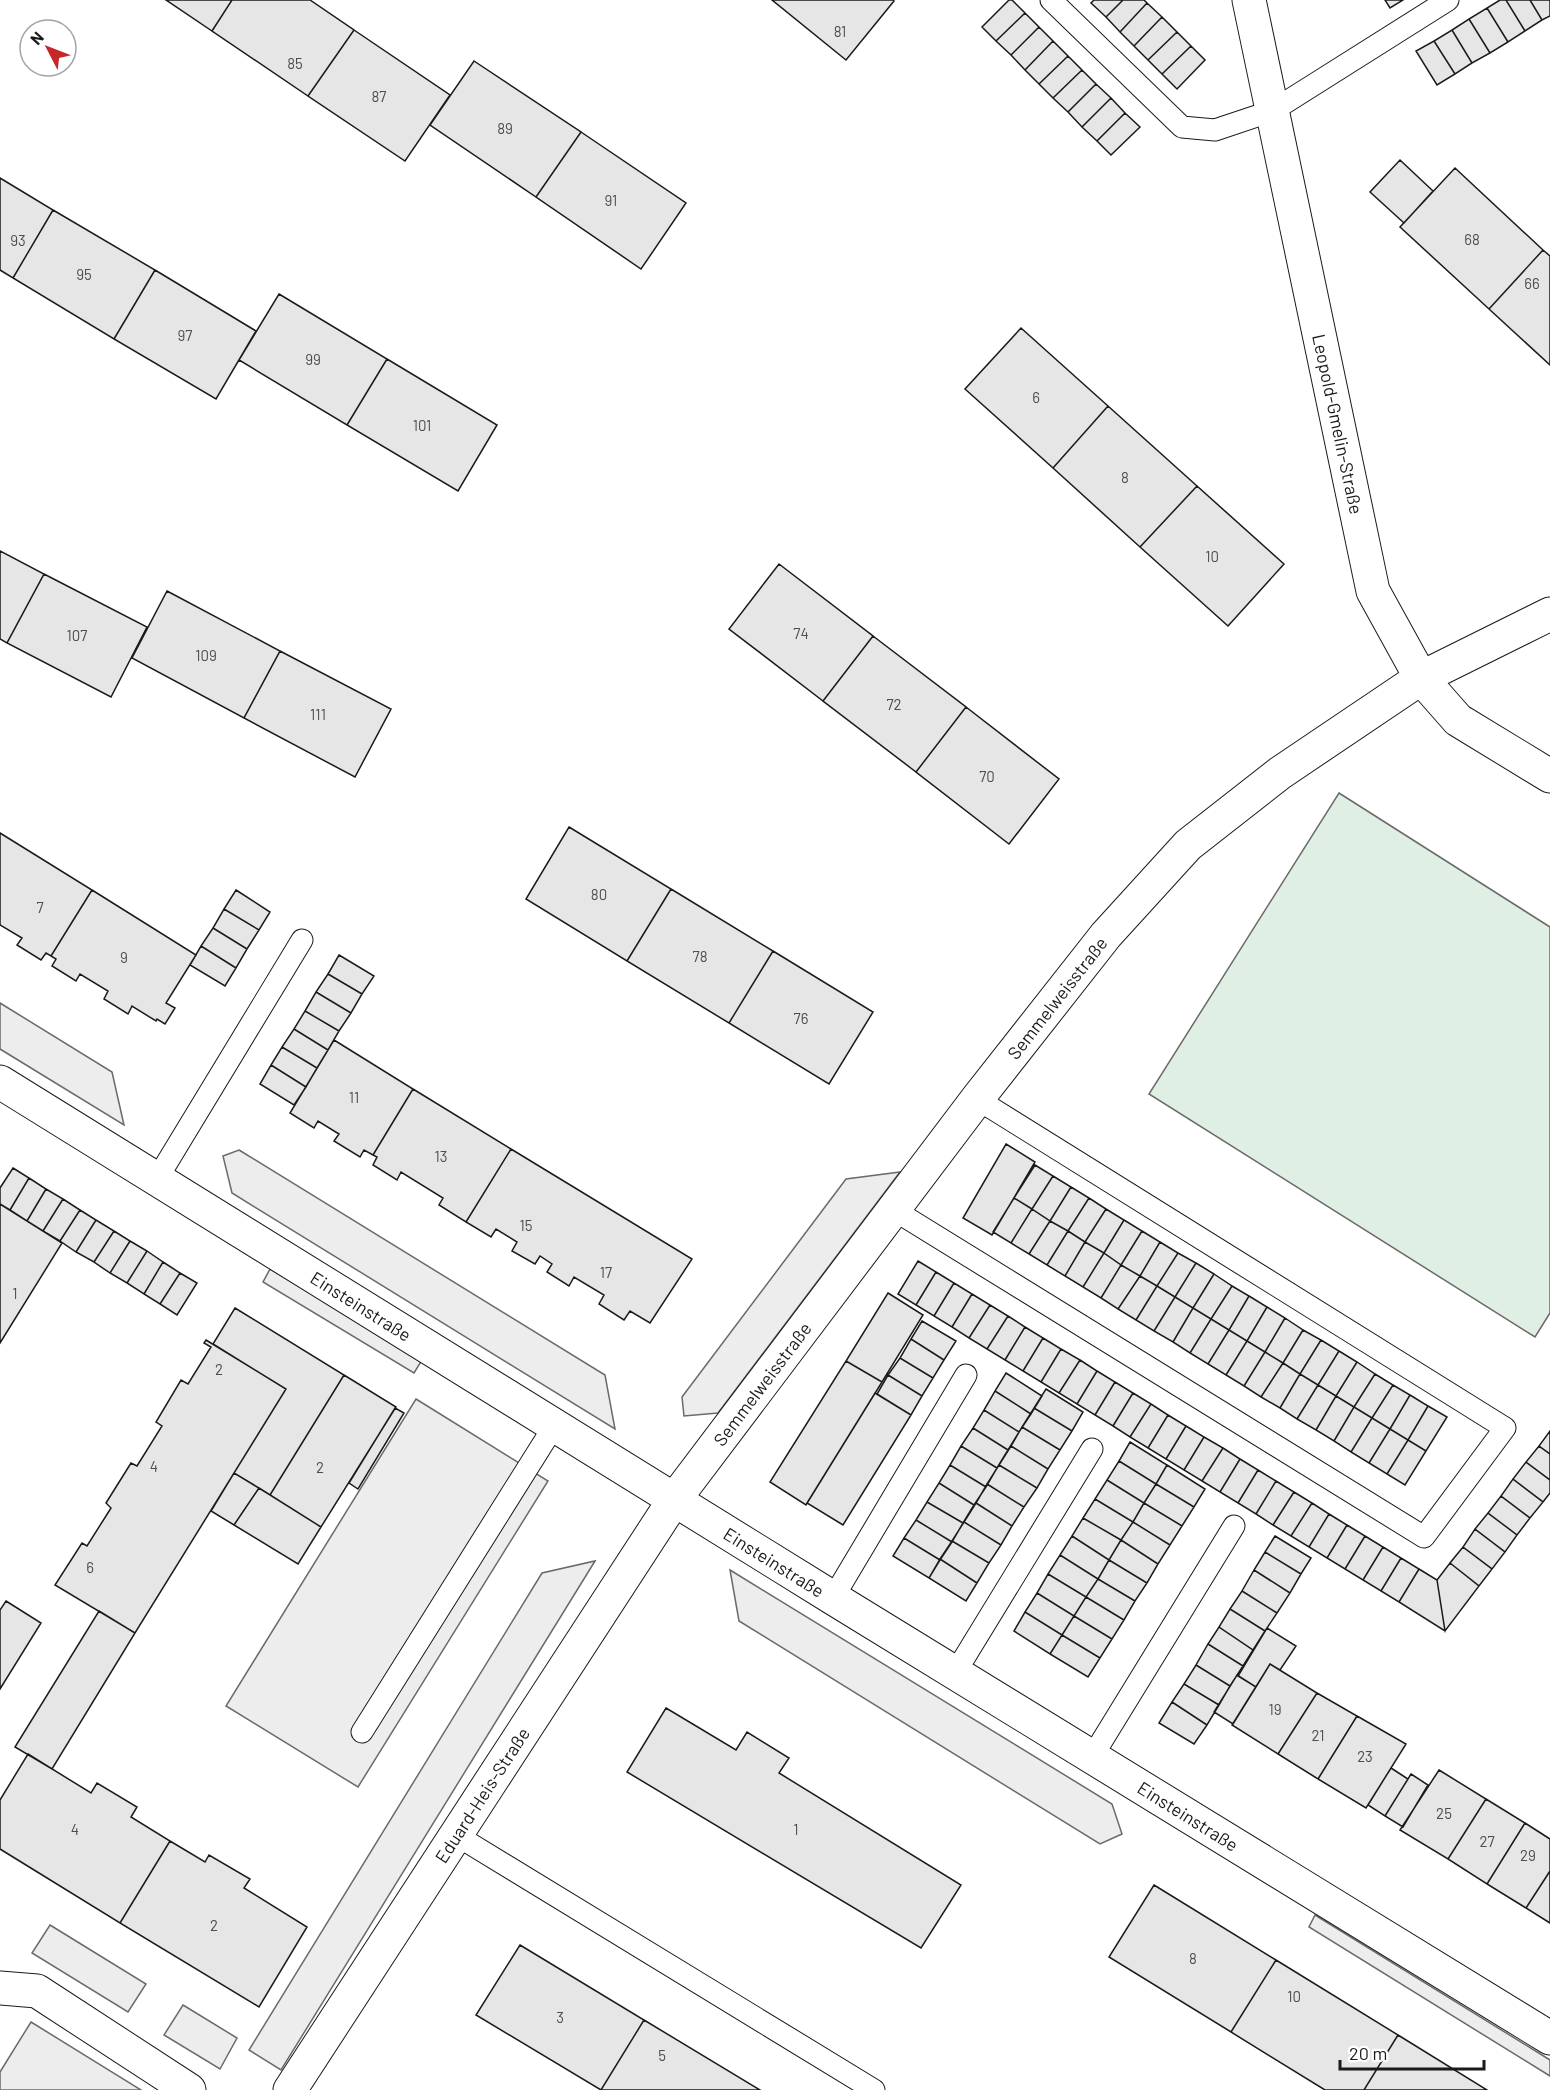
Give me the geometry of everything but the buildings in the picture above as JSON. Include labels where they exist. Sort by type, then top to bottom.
[{"type":"street","name":"Leopold-Gmelin-Straße","points":[[1249,0],[1374,591],[1421,678],[1458,720],[1550,776]]},
{"type":"street","name":"Semmelweisstraße","points":[[674,1500],[977,1099],[1106,935],[1188,845],[1280,773],[1421,678],[1550,614]]},
{"type":"street","name":"Einsteinstraße","points":[[0,1082],[554,1426],[1550,2038]]},
{"type":"street","name":"Eduard-Heis-Straße","points":[[290,2090],[674,1500]]},
{"type":"street","points":[[0,1988],[37,1991],[189,2090]]},
{"type":"lane","points":[[1051,0],[1182,126],[1215,130],[1272,111],[1448,0]]},
{"type":"lane","points":[[157,1179],[302,940]]},
{"type":"lane","points":[[894,1210],[1424,1537],[1505,1428],[977,1099]]},
{"type":"lane","points":[[833,1598],[966,1375]]},
{"type":"lane","points":[[362,1732],[554,1426]]},
{"type":"lane","points":[[955,1673],[1092,1449]]},
{"type":"lane","points":[[1092,1757],[1234,1526]]},
{"type":"lane","points":[[456,1834],[874,2090]]},
{"type":"green space","points":[[1339,793],[1550,927],[1550,1313],[1535,1337],[1149,1094]]},
{"type":"shaded area","points":[[0,1003],[112,1072],[124,1125],[0,1049]]},
{"type":"shaded area","points":[[239,1150],[605,1375],[615,1429],[232,1193],[223,1156]]},
{"type":"shaded area","points":[[900,1172],[718,1413],[684,1416],[682,1397],[846,1179]]},
{"type":"shaded area","points":[[270,1269],[422,1360],[414,1373],[263,1282]]},
{"type":"shaded area","points":[[416,1399],[548,1481],[358,1787],[226,1706]]},
{"type":"shaded area","points":[[595,1561],[281,2070],[249,2050],[542,1573]]},
{"type":"shaded area","points":[[730,1570],[1112,1804],[1122,1834],[1100,1844],[739,1621]]},
{"type":"shaded area","points":[[1315,1915],[1550,2060],[1550,2076],[1309,1927]]},
{"type":"shaded area","points":[[50,1925],[146,1984],[128,2012],[32,1953]]},
{"type":"shaded area","points":[[183,2005],[237,2038],[220,2069],[164,2035]]},
{"type":"shaded area","points":[[31,2022],[141,2090],[0,2090],[0,2072]]}]
